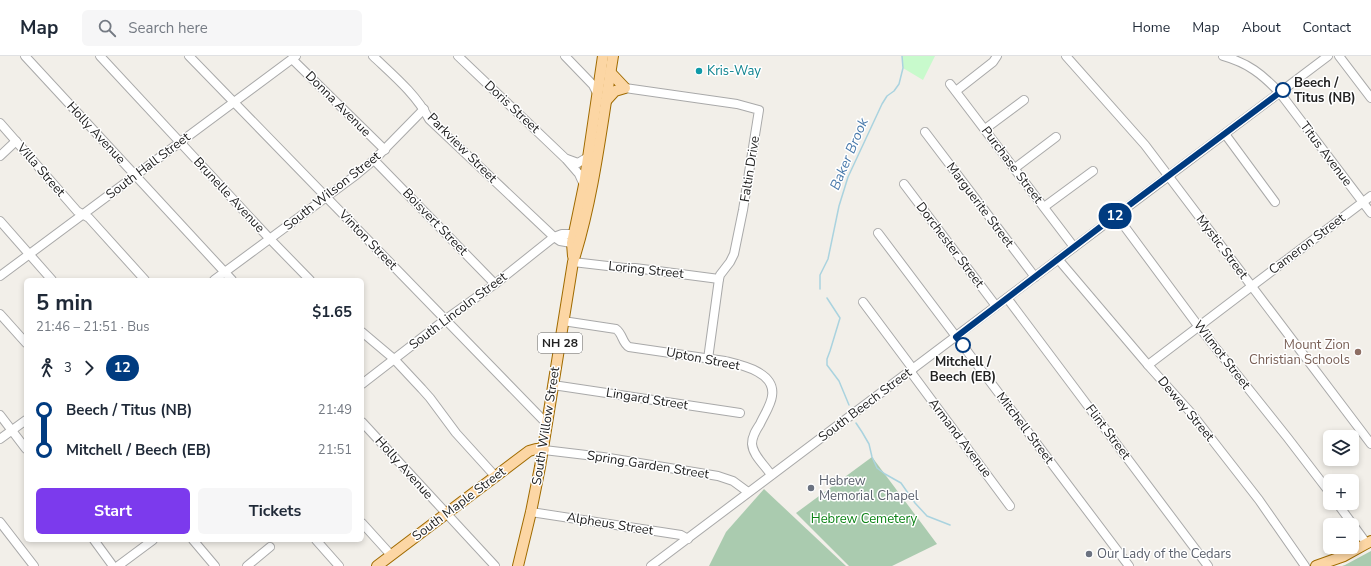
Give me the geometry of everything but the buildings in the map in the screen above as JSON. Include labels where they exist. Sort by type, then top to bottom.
[{"type":"main road","name":"South Willow Street","points":[[576,239],[592,184],[605,102],[603,56]]},
{"type":"main road","name":"South Willow Street","points":[[518,566],[544,450],[598,95],[610,72],[613,56]]},
{"type":"main road","points":[[605,102],[616,91],[625,88],[610,72]]},
{"type":"main road","name":"South Maple Street","points":[[377,566],[528,451],[536,448],[544,450]]},
{"type":"main road","points":[[1316,566],[1344,556],[1369,543]]},
{"type":"street","name":"Holly Avenue","points":[[25,56],[230,278]]},
{"type":"street","name":"Brunelle Avenue","points":[[100,56],[308,278]]},
{"type":"street","name":"Vinton Street","points":[[189,56],[547,424]]},
{"type":"street","name":"Parkview Street","points":[[373,56],[416,99],[424,109],[429,119],[554,237]]},
{"type":"street","name":"Doris Street","points":[[458,56],[566,159],[579,174],[584,185]]},
{"type":"street","points":[[564,56],[593,85],[598,95]]},
{"type":"street","name":"Purchase Street","points":[[997,56],[992,62],[953,87],[1074,247]]},
{"type":"street","name":"Mystic Street","points":[[1066,56],[1140,139],[1371,444]]},
{"type":"street","name":"Titus Avenue","points":[[1223,56],[1248,65],[1266,79],[1280,93],[1371,213]]},
{"type":"street","name":"South Beech Street","points":[[651,566],[1328,56]]},
{"type":"street","points":[[1339,56],[1371,98]]},
{"type":"street","name":"South Hall Street","points":[[0,276],[294,57]]},
{"type":"street","name":"Donna Avenue","points":[[294,57],[384,150]]},
{"type":"street","points":[[577,68],[604,84]]},
{"type":"street","name":"Faltin Drive","points":[[625,88],[736,104],[760,110],[734,254],[718,279],[708,359]]},
{"type":"street","points":[[985,129],[1024,100]]},
{"type":"street","name":"South Wilson Street","points":[[217,278],[374,160],[424,109]]},
{"type":"street","name":"Villa Street","points":[[0,123],[77,211],[89,218],[143,278]]},
{"type":"street","name":"Marguerite Street","points":[[925,132],[1034,277]]},
{"type":"street","points":[[1225,134],[1275,202]]},
{"type":"street","points":[[1015,168],[1056,137]]},
{"type":"street","points":[[0,156],[16,142]]},
{"type":"street","points":[[566,159],[578,163],[588,157]]},
{"type":"street","name":"Boisvert Street","points":[[374,160],[495,284]]},
{"type":"street","points":[[1044,207],[1093,171]]},
{"type":"street","name":"Dorchester Street","points":[[904,184],[996,306]]},
{"type":"street","name":"Cameron Street","points":[[1148,365],[1371,196]]},
{"type":"street","name":"Wilmot Street","points":[[1116,215],[1199,327],[1323,485]]},
{"type":"street","points":[[0,221],[50,278]]},
{"type":"street","name":"Mitchell Street","points":[[878,233],[1129,566]]},
{"type":"street","name":"South Lincoln Street","points":[[364,382],[446,319],[495,284],[554,237],[559,235],[576,239]]},
{"type":"street","name":"Dewey Street","points":[[1058,259],[1148,365],[1192,414],[1259,500],[1305,566]]},
{"type":"street","name":"Loring Street","points":[[573,262],[635,268],[718,279]]},
{"type":"street","name":"Flint Street","points":[[1007,298],[1208,566]]},
{"type":"street","name":"Armand Avenue","points":[[863,302],[1010,506]]},
{"type":"street","points":[[0,314],[24,341]]},
{"type":"street","name":"Upton Street","points":[[563,321],[616,329],[621,334],[625,344],[630,347],[725,361],[761,374],[769,381],[772,391],[771,399],[752,443],[754,451],[771,475]]},
{"type":"street","points":[[364,334],[394,359],[430,398],[456,433],[495,476]]},
{"type":"street","name":"Lingard Street","points":[[553,385],[740,414]]},
{"type":"street","points":[[0,415],[24,446]]},
{"type":"street","points":[[0,439],[24,421]]},
{"type":"street","name":"Holly Avenue","points":[[364,424],[495,566]]},
{"type":"street","name":"Spring Garden Street","points":[[544,450],[609,458],[718,476],[733,481],[748,492]]},
{"type":"street","points":[[1343,510],[1369,543]]},
{"type":"street","name":"Alpheus Street","points":[[531,512],[681,535],[688,538]]},
{"type":"street","points":[[0,522],[34,566]]},
{"type":"street","points":[[364,525],[391,556]]},
{"type":"street","points":[[95,542],[113,566]]},
{"type":"street","points":[[118,566],[150,542]]},
{"type":"street","points":[[195,542],[215,566]]},
{"type":"street","points":[[318,542],[339,566]]},
{"type":"street","points":[[247,566],[270,547]]},
{"type":"green space","points":[[902,56],[935,56],[923,80],[903,68]]},
{"type":"green space","name":"Hebrew Cemetery","points":[[872,457],[937,544],[892,566],[849,566],[796,513]]},
{"type":"green space","points":[[764,489],[846,566],[709,566],[726,532]]},
{"type":"green space","points":[[1371,551],[1371,566],[1342,566],[1345,565]]},
{"type":"waterway","name":"Baker Brook","points":[[820,289],[820,275],[828,259],[839,206],[848,177],[882,104],[887,96],[894,91],[899,84],[903,68],[902,56]]},
{"type":"waterway","name":"Baker Brook","points":[[827,298],[840,318],[827,359],[827,365],[839,381],[849,405]]},
{"type":"waterway","name":"Baker Brook","points":[[856,423],[869,444],[872,457],[877,468],[901,483],[915,503],[927,516],[950,525]]},
{"type":"bus line","name":"12","points":[[963,345],[956,337],[1283,90]]},
{"type":"place","name":"Kris-Way","points":[[699,71]]},
{"type":"place","name":"Beech / Titus (NB)","points":[[1283,90]]},
{"type":"place","name":"Mitchell / Beech (EB)","points":[[963,345]]},
{"type":"place","name":"Mount Zion Christian Schools","points":[[1358,352]]},
{"type":"place","name":"Hebrew Memorial Chapel","points":[[811,488]]},
{"type":"place","name":"Our Lady of the Cedars","points":[[1089,554]]}]
